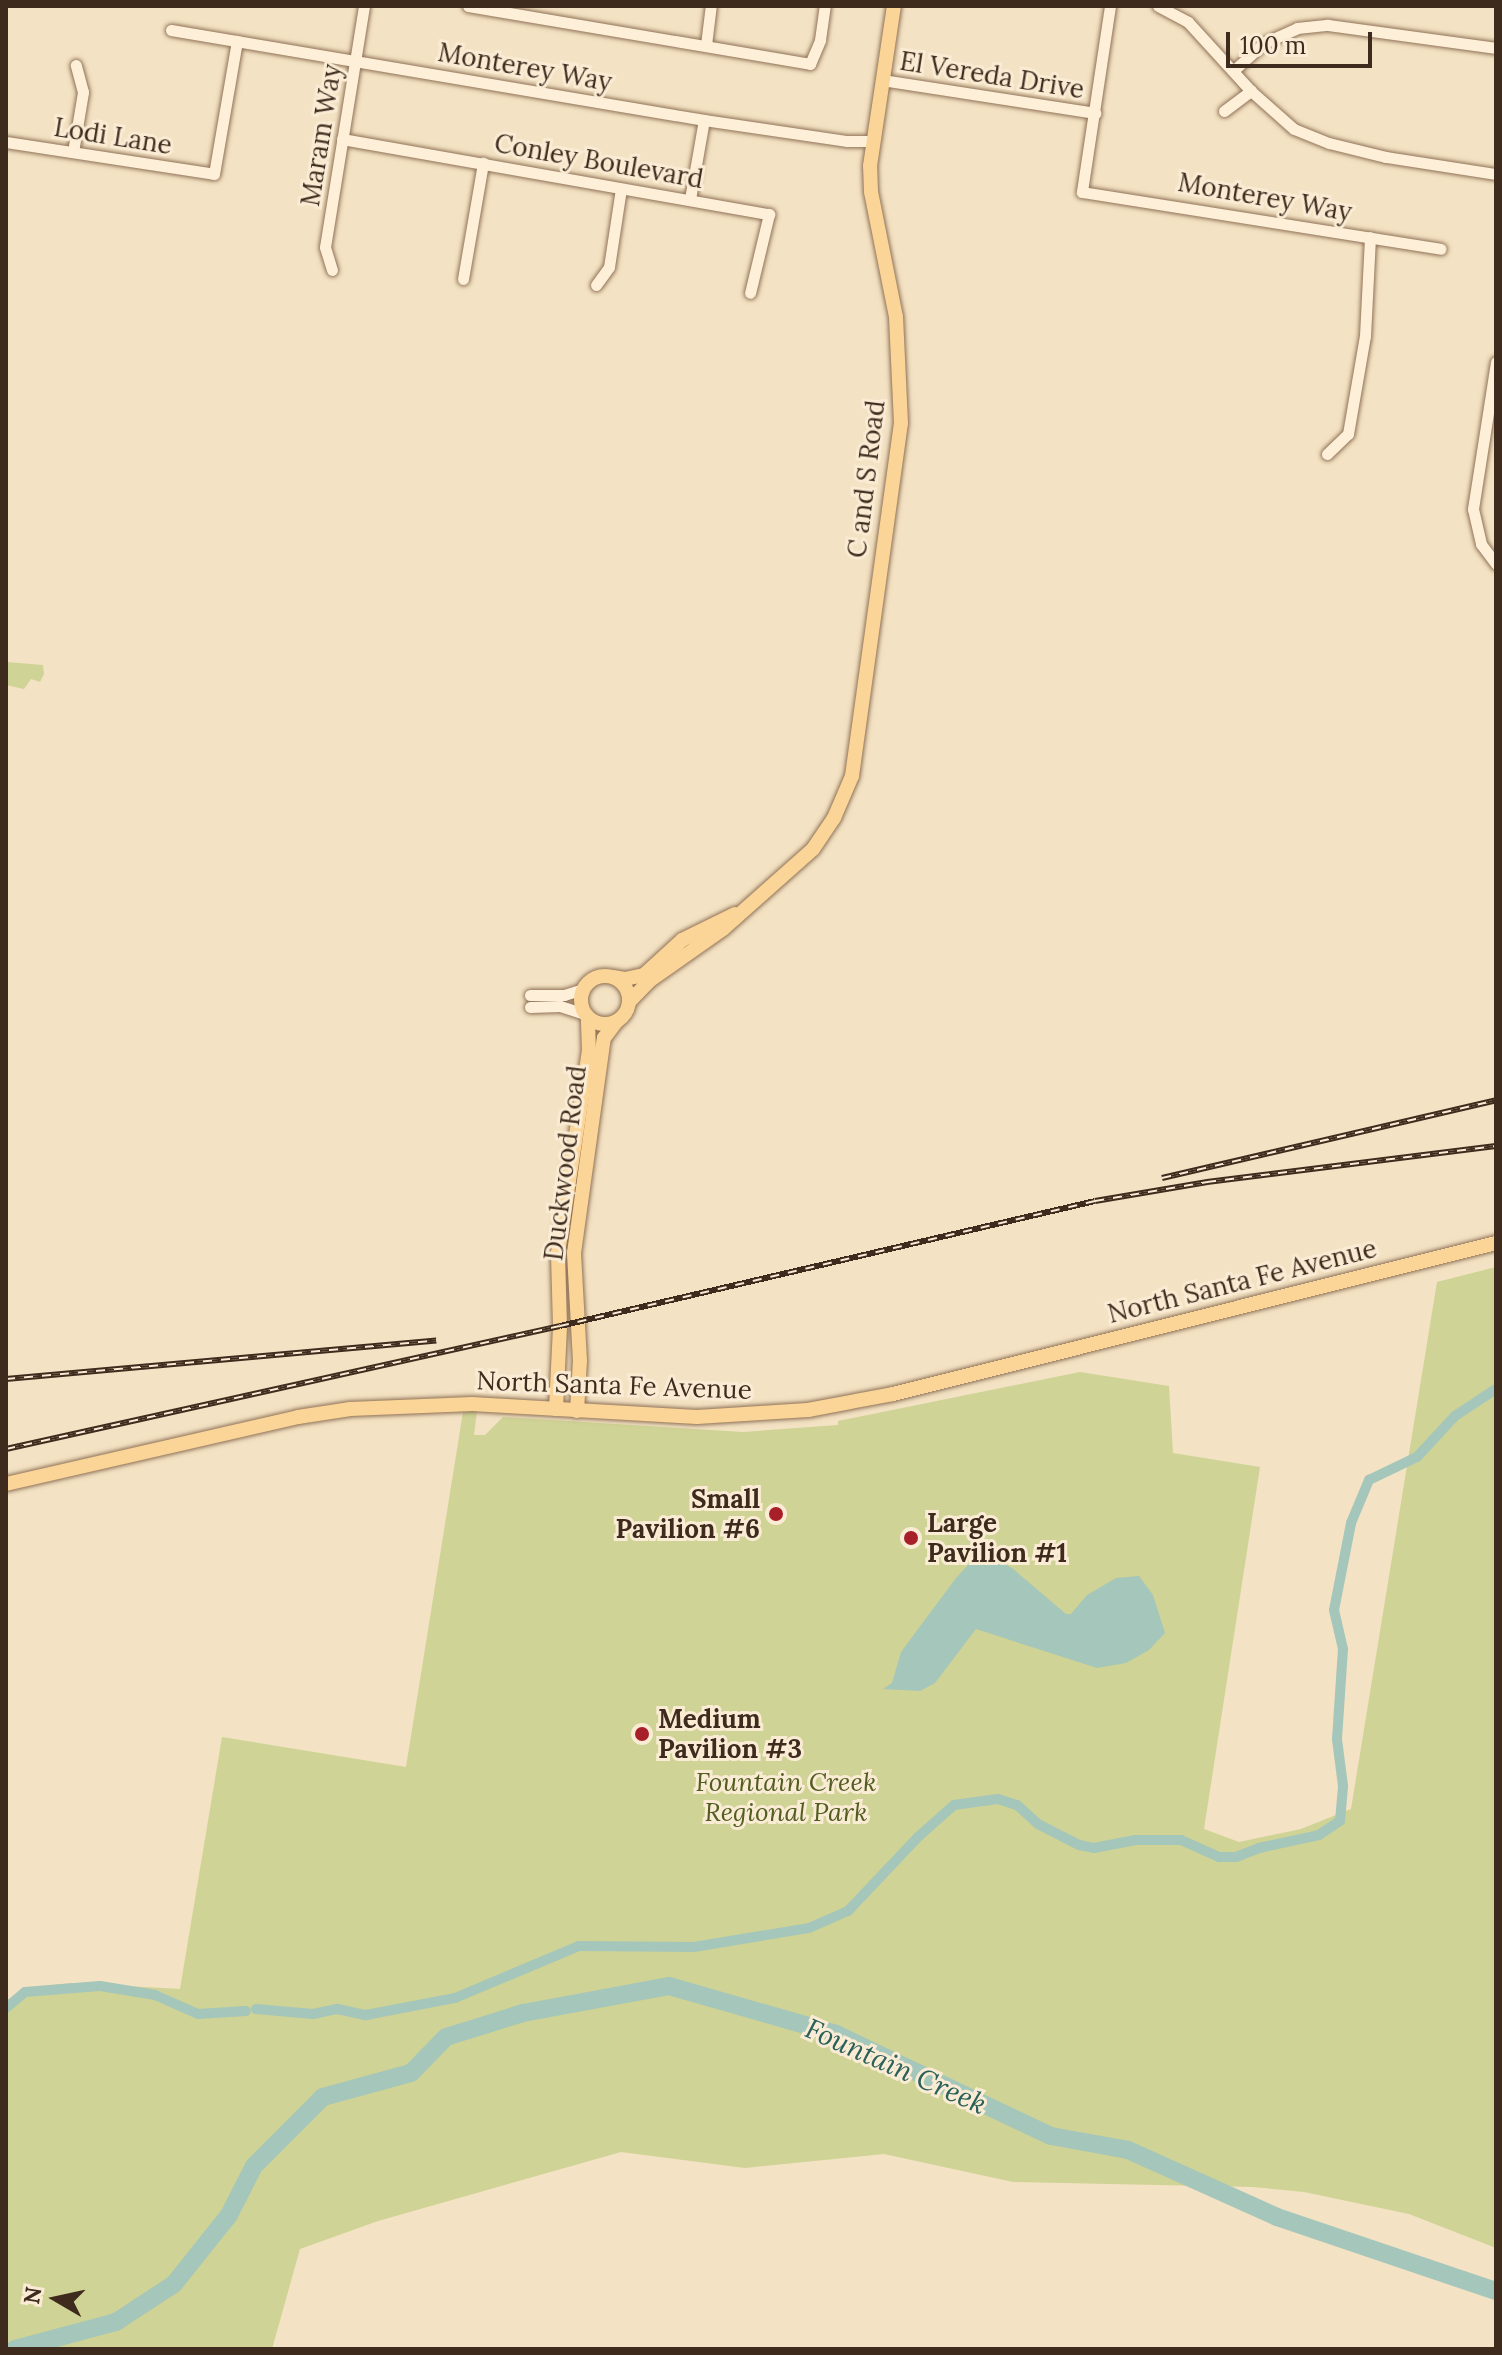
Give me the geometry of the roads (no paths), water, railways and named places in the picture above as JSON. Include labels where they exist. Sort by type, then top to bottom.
[{"type":"main road","name":"C and S Road","points":[[629,1002],[649,981],[723,929],[735,914],[813,849],[834,818],[852,776],[901,423],[896,317],[871,192],[873,141],[894,6]]},
{"type":"main road","name":"C and S Road","points":[[613,977],[625,979],[644,975],[682,940],[735,914]]},
{"type":"main road","points":[[598,977],[613,977],[625,987],[629,1002],[617,1021],[602,1024],[586,1015],[581,1002],[584,989],[598,977]]},
{"type":"main road","name":"Duckwood Road","points":[[556,1409],[560,1326],[558,1253],[589,1051],[586,1015]]},
{"type":"main road","name":"Duckwood Road","points":[[577,1411],[580,1361],[574,1253],[604,1038],[617,1021]]},
{"type":"main road","name":"North Santa Fe Avenue","points":[[6,1484],[323,1413],[459,1404],[727,1417],[851,1403],[1496,1243]]},
{"type":"street","name":"Maram Way","points":[[332,270],[325,247],[364,6]]},
{"type":"street","points":[[468,6],[810,64],[820,40],[825,6]]},
{"type":"street","points":[[706,45],[711,6]]},
{"type":"street","points":[[1095,113],[1110,6]]},
{"type":"street","points":[[1158,6],[1188,22],[1251,91],[1294,129],[1329,143],[1496,174]]},
{"type":"street","points":[[1234,70],[1264,43],[1297,28],[1328,25],[1496,48]]},
{"type":"street","name":"Monterey Way","points":[[171,30],[704,120],[847,141],[873,141]]},
{"type":"street","name":"Lodi Lane","points":[[6,142],[214,174],[237,41]]},
{"type":"street","points":[[73,152],[83,92],[76,65]]},
{"type":"street","name":"El Vereda Drive","points":[[882,80],[1095,113]]},
{"type":"street","points":[[1224,111],[1251,91]]},
{"type":"street","name":"Monterey Way","points":[[1095,113],[1082,192],[1440,249]]},
{"type":"street","points":[[690,199],[704,120]]},
{"type":"street","name":"Conley Boulevard","points":[[342,139],[769,214],[750,293]]},
{"type":"street","points":[[463,279],[483,163]]},
{"type":"street","points":[[596,285],[609,267],[621,189]]},
{"type":"street","points":[[1327,454],[1348,434],[1365,336],[1370,237]]},
{"type":"street","points":[[1496,362],[1473,509],[1481,544],[1496,564]]},
{"type":"street","points":[[584,989],[530,1001],[560,1006],[586,1015]]},
{"type":"water","points":[[992,1558],[1012,1568],[1066,1614],[1071,1614],[1087,1595],[1116,1578],[1139,1576],[1153,1595],[1165,1633],[1149,1650],[1126,1663],[1097,1668],[976,1629],[935,1683],[920,1691],[883,1689],[892,1683],[901,1652],[956,1578],[970,1563]]},
{"type":"waterway","points":[[256,2009],[313,2014],[337,2009],[366,2015],[455,1998],[579,1946],[694,1947],[809,1928],[848,1911],[918,1837],[954,1805],[998,1799],[1017,1805],[1038,1824],[1079,1845],[1094,1848],[1135,1840],[1181,1840],[1219,1857],[1236,1857],[1259,1848],[1319,1835],[1340,1821],[1343,1786],[1337,1739],[1343,1649],[1334,1610],[1351,1523],[1369,1480],[1417,1457],[1455,1416],[1496,1389]]},
{"type":"waterway","points":[[6,2008],[25,1992],[100,1986],[155,1995],[198,2014],[246,2011]]},
{"type":"waterway","name":"Fountain Creek","points":[[15,2349],[116,2322],[174,2284],[229,2215],[254,2166],[323,2097],[411,2073],[446,2037],[523,2013],[669,1986],[836,2034],[1051,2136],[1128,2150],[1277,2217],[1496,2291]]},
{"type":"railway","points":[[1162,1178],[1496,1100]]},
{"type":"railway","points":[[6,1449],[560,1326],[1095,1201],[1207,1182],[1496,1146]]},
{"type":"railway","points":[[6,1379],[436,1341]]},
{"type":"place","name":"Small Pavilion #6","points":[[776,1514]]},
{"type":"place","name":"Large Pavilion #1","points":[[911,1538]]},
{"type":"place","name":"Medium Pavilion #3","points":[[642,1734]]},
{"type":"park label","name":"Fountain Creek Regional Park","points":[[786,1797]]}]
